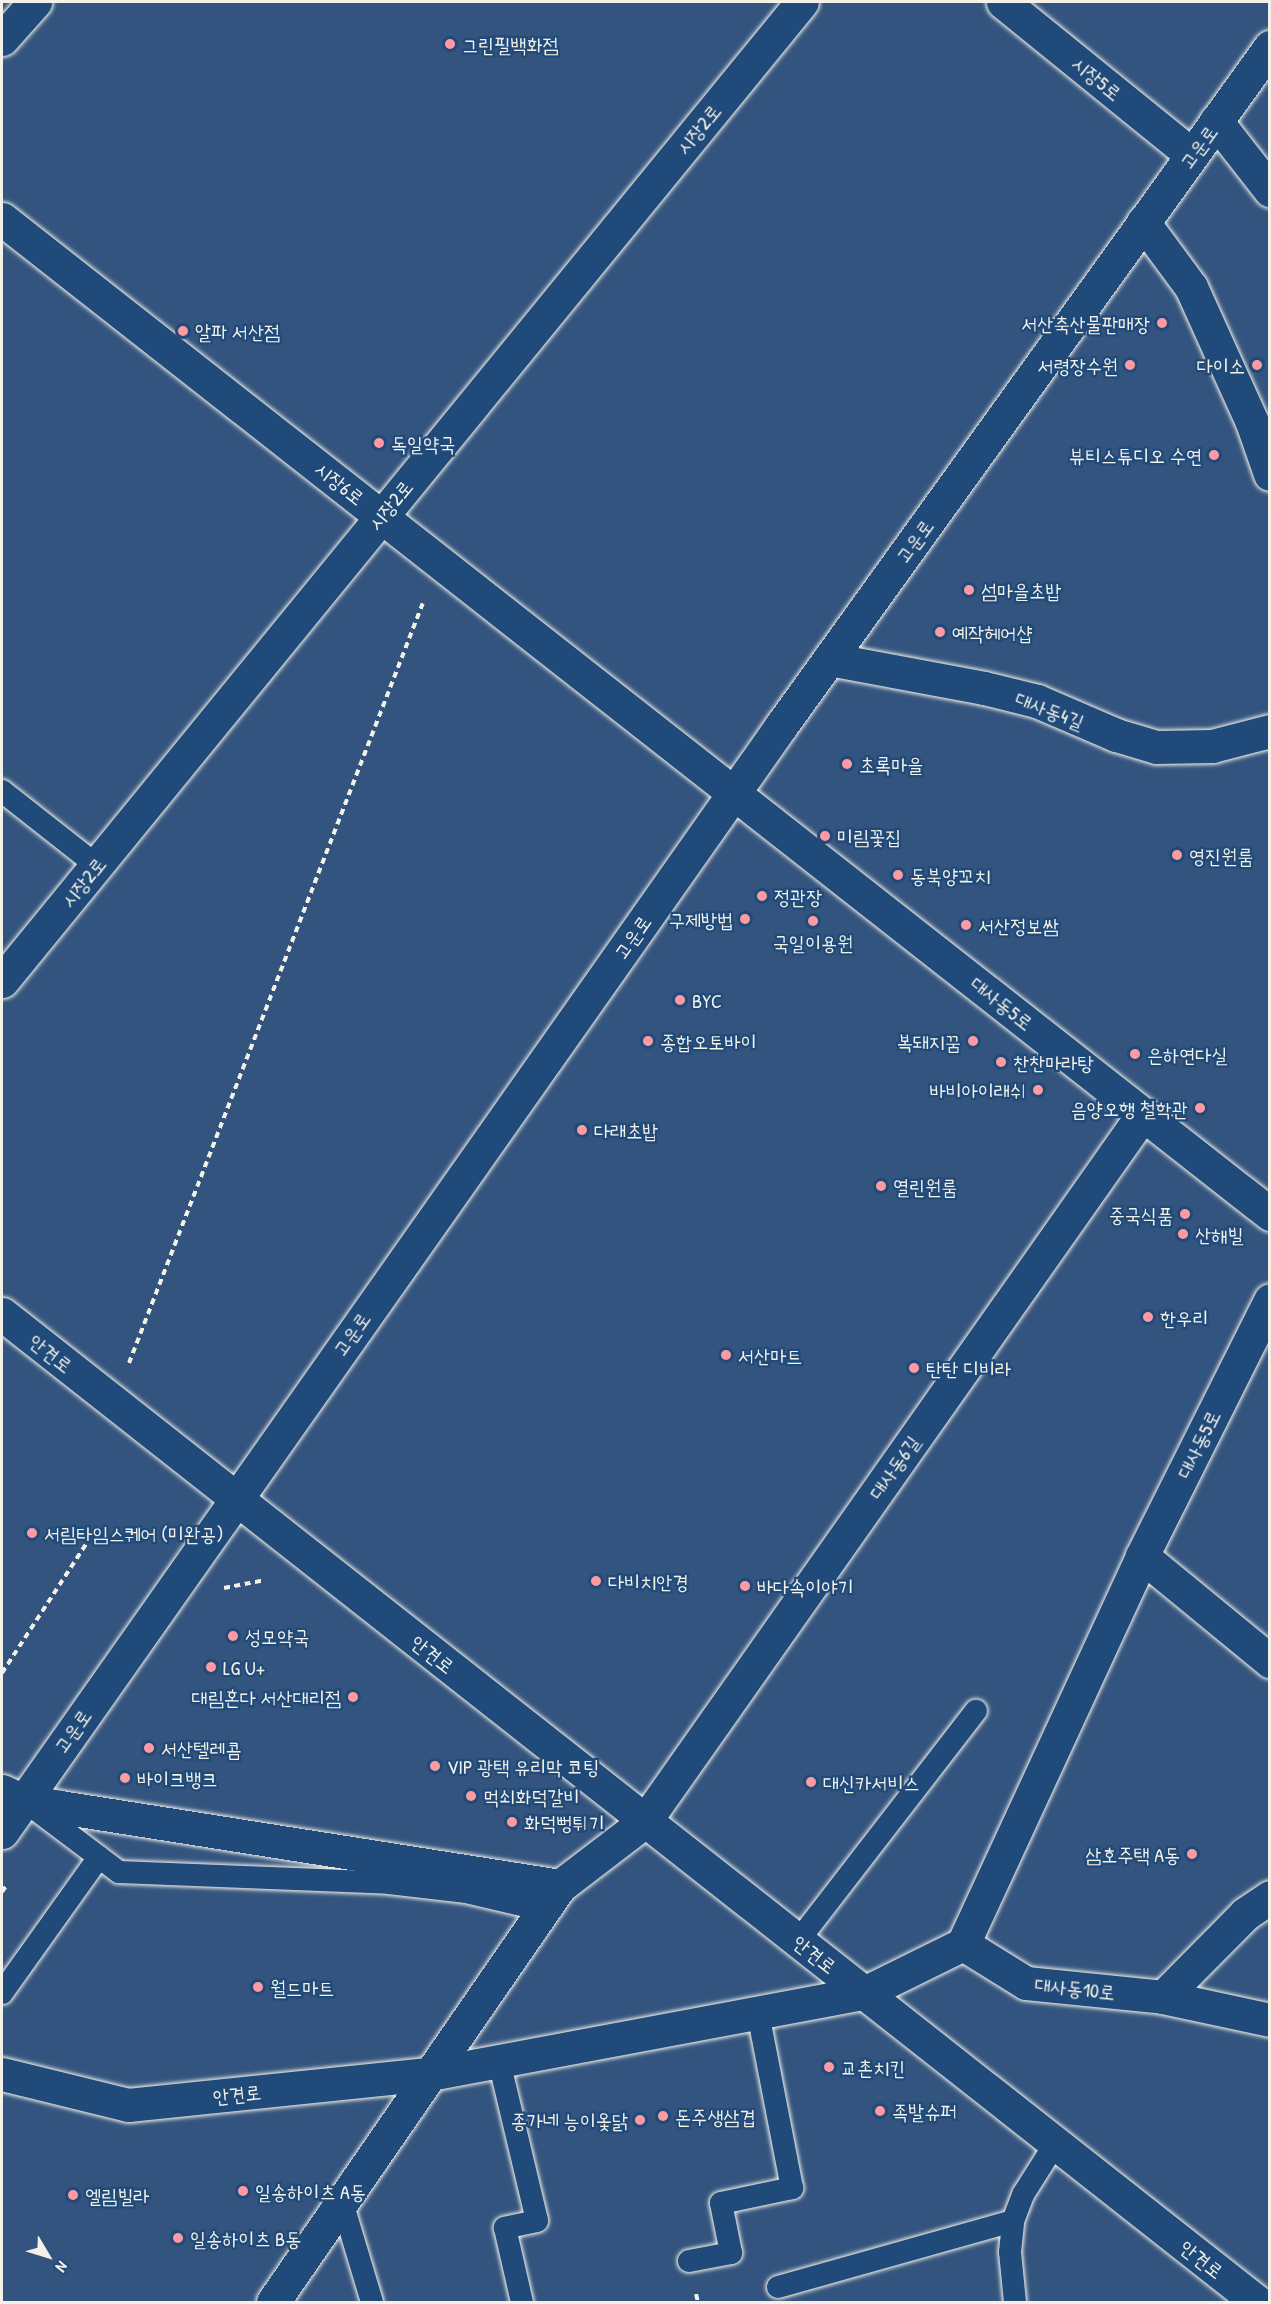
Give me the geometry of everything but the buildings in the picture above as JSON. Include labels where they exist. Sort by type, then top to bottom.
[{"type":"street","points":[[2,39],[35,2]]},
{"type":"street","name":"시장2로","points":[[2,981],[802,2]]},
{"type":"street","name":"시장5로","points":[[1003,2],[1192,155]]},
{"type":"street","name":"고운로","points":[[2,1832],[12,1796],[235,1498],[734,792],[1269,47]]},
{"type":"street","points":[[1216,121],[1269,190]]},
{"type":"street","name":"시장6로","points":[[2,219],[734,792]]},
{"type":"street","points":[[1143,222],[1191,287],[1252,422],[1269,474]]},
{"type":"street","name":"대사동4길","points":[[829,659],[984,688],[1037,701],[1116,735],[1156,747],[1212,746],[1269,731]]},
{"type":"street","name":"대사동5로","points":[[734,792],[1269,1214]]},
{"type":"street","name":"대사동6길","points":[[273,2302],[552,1898],[645,1821],[1143,1114]]},
{"type":"street","name":"대사동5로","points":[[1142,1556],[1269,1300]]},
{"type":"street","name":"안견로","points":[[2,1314],[1257,2302]]},
{"type":"street","points":[[864,1994],[963,1944],[1142,1556],[1269,1661]]},
{"type":"street","points":[[12,1796],[552,1898]]},
{"type":"street","points":[[1163,1997],[1245,1914],[1269,1897]]},
{"type":"street","name":"대사동10로","points":[[963,1944],[1026,1983],[1163,1997],[1269,2020]]},
{"type":"street","name":"안견로","points":[[2,2074],[128,2106],[430,2074],[864,1994]]},
{"type":"lane","points":[[2,791],[96,865]]},
{"type":"lane","points":[[798,1941],[976,1711]]},
{"type":"lane","points":[[12,1796],[119,1872],[390,1883],[466,1892],[552,1898]]},
{"type":"lane","points":[[2,1993],[99,1857]]},
{"type":"lane","points":[[689,2261],[731,2253],[721,2203],[792,2188],[758,2013]]},
{"type":"lane","points":[[499,2061],[537,2221],[505,2228],[522,2302]]},
{"type":"lane","points":[[1015,2302],[1010,2252],[1013,2221],[1024,2193],[1055,2144]]},
{"type":"lane","points":[[342,2202],[372,2302]]},
{"type":"lane","points":[[778,2287],[1013,2221]]},
{"type":"path","points":[[114,1403],[439,560]]},
{"type":"path","points":[[2,1673],[88,1541]]},
{"type":"path","points":[[2,1892],[6,1886]]},
{"type":"place","name":"그린필백화점","points":[[450,44]]},
{"type":"place","name":"서산축산물판매장","points":[[1162,323]]},
{"type":"place","name":"알파 서산점","points":[[183,331]]},
{"type":"place","name":"서령장수원","points":[[1130,365]]},
{"type":"place","name":"다이소","points":[[1257,365]]},
{"type":"place","name":"독일약국","points":[[379,443]]},
{"type":"place","name":"뷰티스튜디오 수연","points":[[1214,455]]},
{"type":"place","name":"섬마을초밥","points":[[969,590]]},
{"type":"place","name":"예작헤어샵","points":[[940,632]]},
{"type":"place","name":"초록마을","points":[[847,764]]},
{"type":"place","name":"미림꽃집","points":[[825,836]]},
{"type":"place","name":"영진원룸","points":[[1177,855]]},
{"type":"place","name":"동북양꼬치","points":[[898,875]]},
{"type":"place","name":"정관장","points":[[762,896]]},
{"type":"place","name":"구제방법","points":[[745,919]]},
{"type":"place","name":"국일이용원","points":[[813,921]]},
{"type":"place","name":"서산정보쌈","points":[[966,925]]},
{"type":"place","name":"BYC","points":[[680,1000]]},
{"type":"place","name":"종합오토바이","points":[[648,1041]]},
{"type":"place","name":"복돼지꿈","points":[[973,1041]]},
{"type":"place","name":"은하연다실","points":[[1135,1054]]},
{"type":"place","name":"찬찬마라탕","points":[[1001,1062]]},
{"type":"place","name":"바비아이래쉬","points":[[1038,1090]]},
{"type":"place","name":"음양오행 철학관","points":[[1200,1108]]},
{"type":"place","name":"다래초밥","points":[[582,1130]]},
{"type":"place","name":"열린원룸","points":[[881,1186]]},
{"type":"place","name":"중국식품","points":[[1185,1214]]},
{"type":"place","name":"산해빌","points":[[1183,1234]]},
{"type":"place","name":"한우리","points":[[1148,1317]]},
{"type":"place","name":"서산마트","points":[[726,1355]]},
{"type":"place","name":"탄탄 디비라","points":[[914,1368]]},
{"type":"place","name":"서림타임스퀘어 (미완공)","points":[[32,1533]]},
{"type":"place","name":"다비치안경","points":[[596,1581]]},
{"type":"place","name":"바다속이야기","points":[[745,1586]]},
{"type":"place","name":"성모약국","points":[[233,1636]]},
{"type":"place","name":"LG U+","points":[[211,1667]]},
{"type":"place","name":"대림혼다 서산대리점","points":[[353,1697]]},
{"type":"place","name":"서산텔레콤","points":[[149,1748]]},
{"type":"place","name":"VIP 광택 유리막 코팅","points":[[435,1766]]},
{"type":"place","name":"바이크뱅크","points":[[125,1778]]},
{"type":"place","name":"대신카서비스","points":[[811,1782]]},
{"type":"place","name":"먹쇠화덕갈비","points":[[471,1796]]},
{"type":"place","name":"화덕뻥튀기","points":[[512,1822]]},
{"type":"place","name":"삼호주택 A동","points":[[1192,1854]]},
{"type":"place","name":"월드마트","points":[[258,1987]]},
{"type":"place","name":"교촌치킨","points":[[829,2067]]},
{"type":"place","name":"족발슈퍼","points":[[880,2111]]},
{"type":"place","name":"돈주생삼겹","points":[[663,2116]]},
{"type":"place","name":"종가네 능이옻닭","points":[[640,2120]]},
{"type":"place","name":"일송하이츠 A동","points":[[243,2191]]},
{"type":"place","name":"엘림빌라","points":[[73,2195]]},
{"type":"place","name":"일송하이츠 B동","points":[[178,2238]]}]
